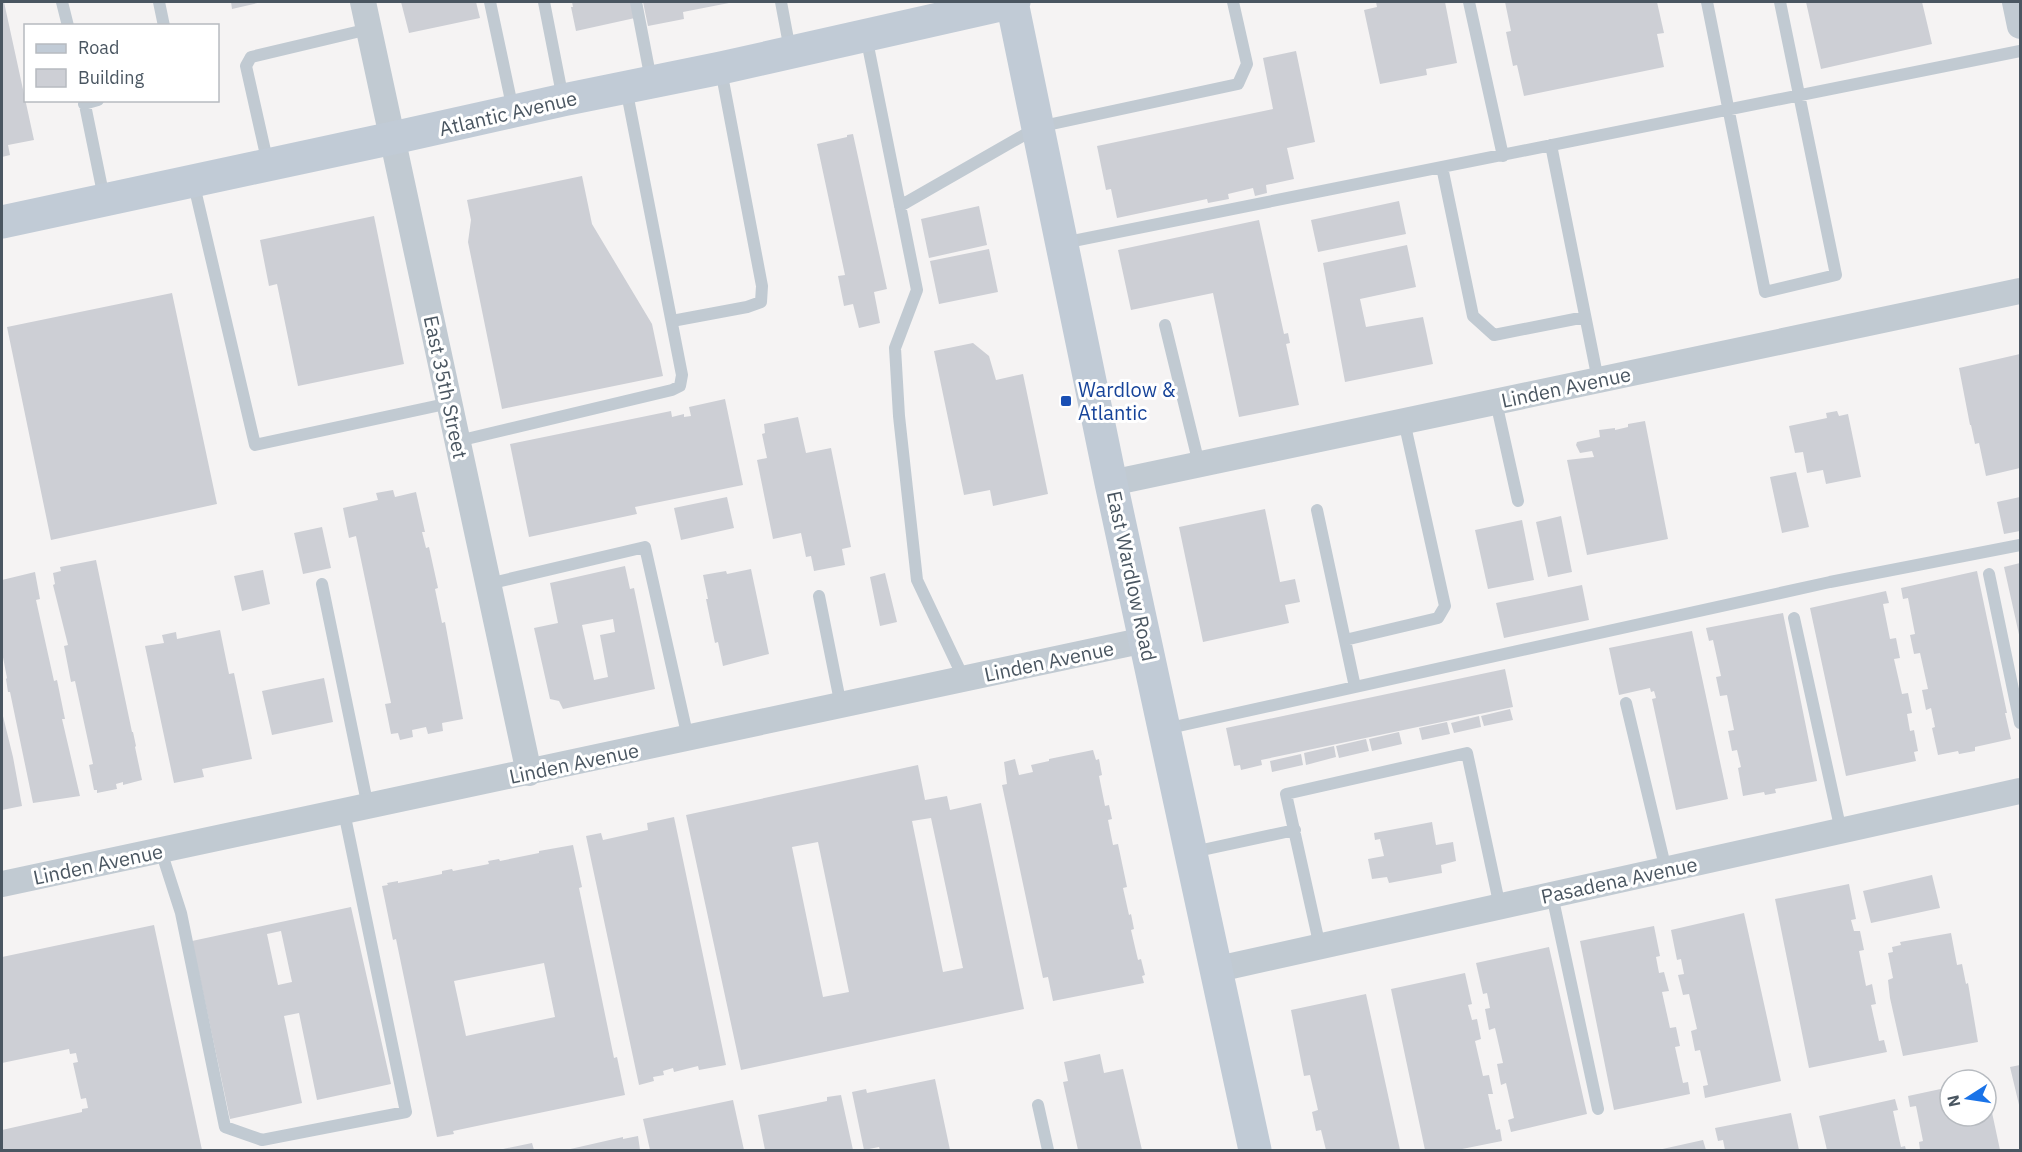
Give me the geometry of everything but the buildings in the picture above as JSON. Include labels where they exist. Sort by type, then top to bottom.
[{"type":"main road","name":"Atlantic Avenue","points":[[2,222],[563,100],[721,68],[1012,2]]},
{"type":"main road","name":"East Wardlow Road","points":[[1012,2],[1111,483],[1218,969],[1255,1150]]},
{"type":"street","name":"East 35th Street","points":[[363,2],[529,773]]},
{"type":"street","points":[[2015,2],[2020,26]]},
{"type":"street","name":"Linden Avenue","points":[[1111,483],[2020,291]]},
{"type":"street","name":"Linden Avenue","points":[[2,884],[1145,640]]},
{"type":"street","name":"Pasadena Avenue","points":[[1218,969],[2020,791]]},
{"type":"lane","points":[[62,2],[68,24]]},
{"type":"lane","points":[[159,2],[164,24]]},
{"type":"lane","points":[[490,2],[514,111]]},
{"type":"lane","points":[[544,2],[563,100]]},
{"type":"lane","points":[[458,441],[672,390],[680,386],[682,375],[672,321],[639,85],[636,2]]},
{"type":"lane","points":[[781,2],[790,51]]},
{"type":"lane","points":[[900,206],[1038,127],[1238,84],[1247,64],[1233,2]]},
{"type":"lane","points":[[1470,2],[1503,156]]},
{"type":"lane","points":[[1707,2],[1765,292],[1836,275],[1780,2]]},
{"type":"lane","points":[[268,164],[246,66],[247,61],[251,57],[369,29]]},
{"type":"lane","points":[[866,35],[917,290],[895,348],[899,416],[917,580],[964,679]]},
{"type":"lane","points":[[1063,243],[2020,51]]},
{"type":"lane","points":[[672,321],[747,307],[761,302],[762,286],[721,68]]},
{"type":"lane","points":[[84,102],[105,199]]},
{"type":"lane","points":[[1551,145],[1598,380]]},
{"type":"lane","points":[[1442,167],[1473,316],[1494,335],[1586,317]]},
{"type":"lane","points":[[193,180],[255,445],[450,403]]},
{"type":"lane","points":[[1165,325],[1199,464]]},
{"type":"lane","points":[[1496,402],[1518,501]]},
{"type":"lane","points":[[1345,640],[1438,618],[1445,606],[1404,421]]},
{"type":"lane","points":[[1317,510],[1355,687]]},
{"type":"lane","points":[[1165,729],[1830,582],[2020,545]]},
{"type":"lane","points":[[488,584],[645,547],[688,738]]},
{"type":"lane","points":[[1989,574],[2020,723]]},
{"type":"lane","points":[[161,851],[181,913],[225,1127],[262,1140],[406,1112],[356,810],[322,584]]},
{"type":"lane","points":[[819,596],[841,706]]},
{"type":"lane","points":[[1794,618],[1841,831]]},
{"type":"lane","points":[[1626,703],[1666,870]]},
{"type":"lane","points":[[1320,947],[1286,794],[1467,753],[1500,907]]},
{"type":"lane","points":[[1192,853],[1294,830]]},
{"type":"lane","points":[[1552,895],[1598,1110]]},
{"type":"lane","points":[[1038,1105],[1048,1150]]},
{"type":"place","name":"Wardlow & Atlantic","points":[[1066,401]]}]
